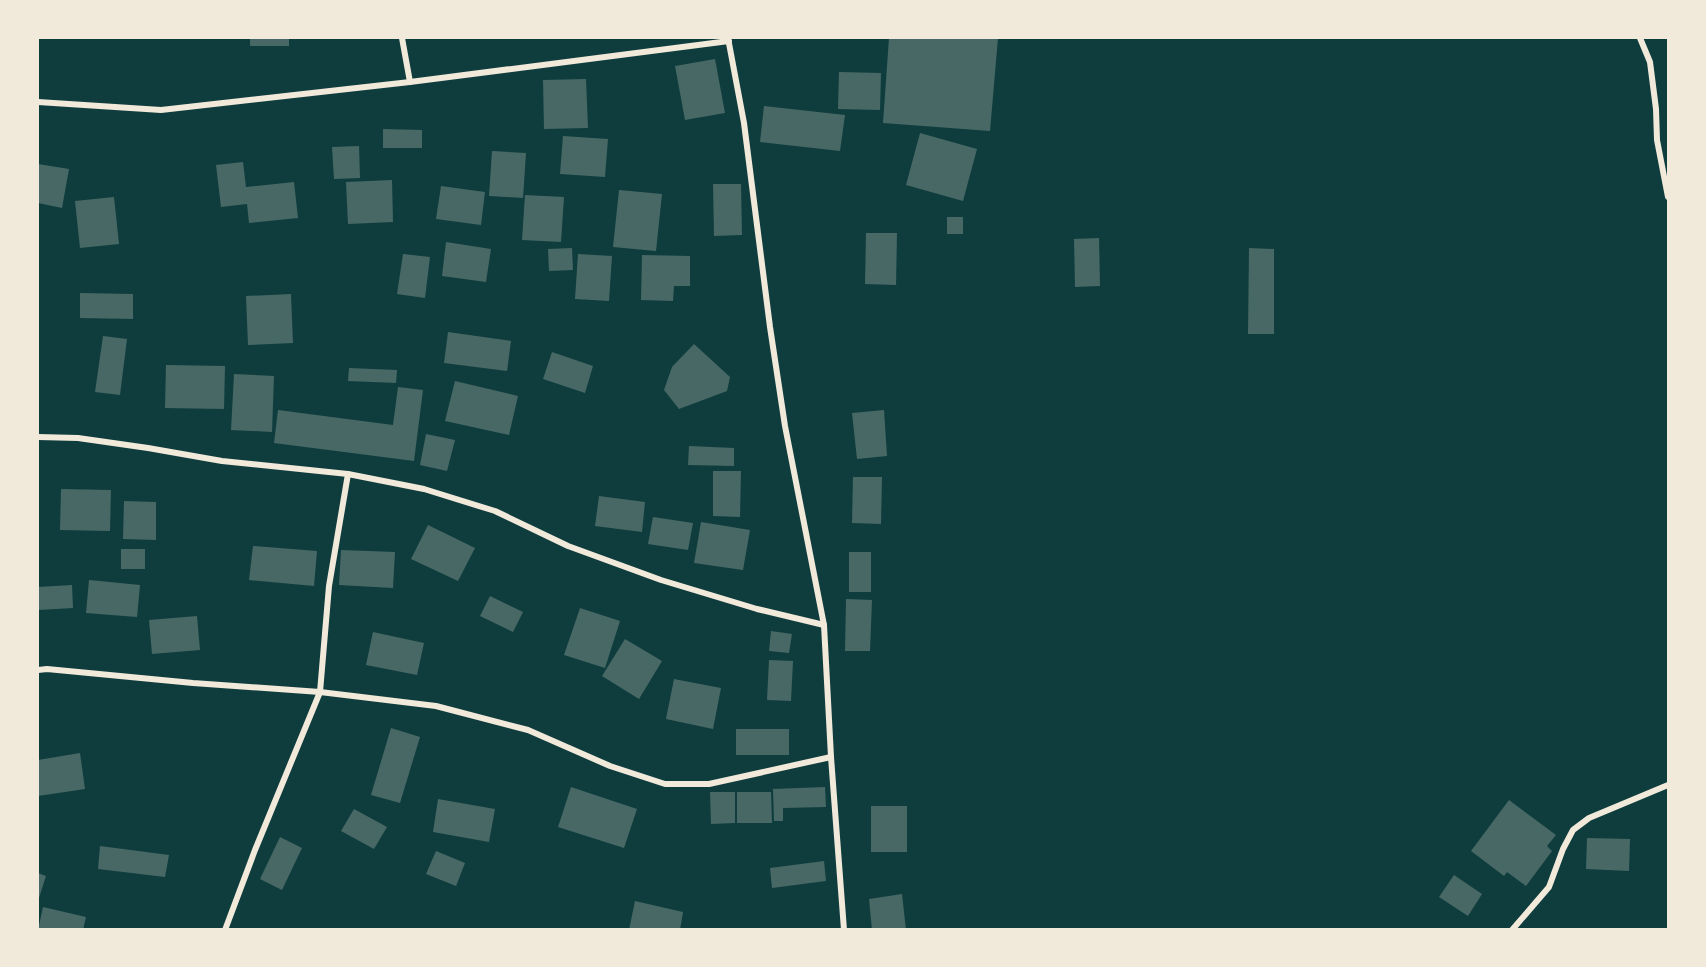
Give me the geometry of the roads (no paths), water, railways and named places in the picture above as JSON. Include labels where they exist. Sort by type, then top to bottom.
[{"type":"street","points":[[402,38],[410,82]]},
{"type":"street","points":[[1640,38],[1650,62],[1658,140],[1668,197]]},
{"type":"street","points":[[38,102],[161,110],[410,82],[729,40],[744,123],[770,327],[784,415],[824,625],[844,930]]},
{"type":"street","points":[[38,437],[78,438],[222,461],[348,474],[424,489],[495,511],[568,546],[660,580],[757,609],[824,625]]},
{"type":"street","points":[[225,930],[320,692],[329,586],[348,474]]},
{"type":"street","points":[[38,670],[320,692],[436,706],[528,730],[610,766],[665,784],[709,784],[831,758]]},
{"type":"street","points":[[1512,930],[1549,887],[1563,849],[1573,830],[1589,818],[1668,785]]}]
